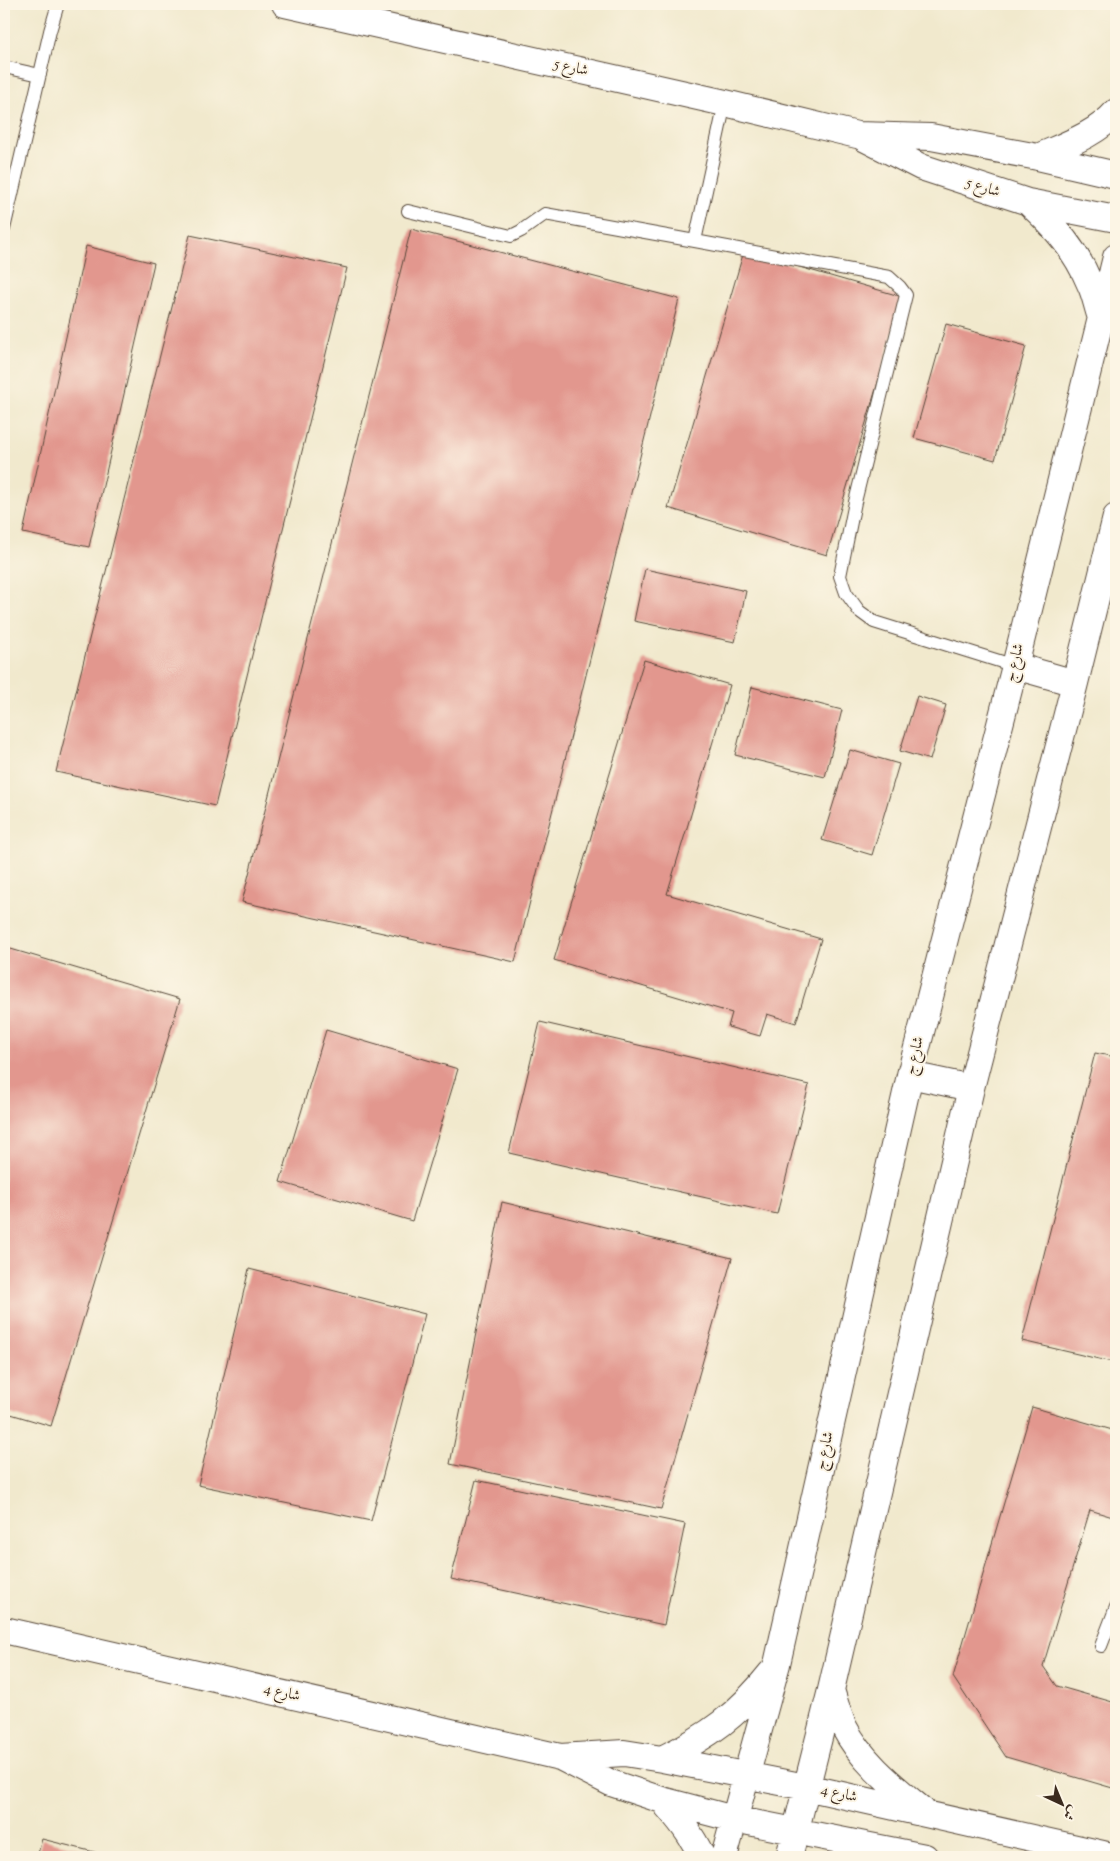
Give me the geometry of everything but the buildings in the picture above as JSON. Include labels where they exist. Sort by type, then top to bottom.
[{"type":"street","name":"شارع 5","points":[[285,4],[857,134],[931,137],[1038,157],[1116,175]]},
{"type":"street","points":[[1038,157],[1078,139],[1108,122],[1116,112]]},
{"type":"street","name":"شارع 5","points":[[857,134],[921,168],[1028,202],[1116,219]]},
{"type":"street","points":[[1028,202],[1054,226],[1074,254],[1091,284],[1101,318]]},
{"type":"street","name":"شارع ج","points":[[724,1857],[777,1664],[910,1074],[1015,666],[1116,257]]},
{"type":"street","points":[[789,1857],[831,1690],[971,1088],[1116,516]]},
{"type":"street","points":[[1015,666],[1075,683]]},
{"type":"street","points":[[910,1074],[971,1088]]},
{"type":"street","name":"شارع 4","points":[[4,1630],[560,1757],[611,1783],[662,1800],[734,1819],[915,1855]]},
{"type":"street","points":[[662,1759],[696,1742],[727,1721],[754,1695],[777,1664]]},
{"type":"street","points":[[831,1690],[843,1726],[864,1758],[927,1814]]},
{"type":"street","name":"شارع 4","points":[[560,1757],[624,1753],[662,1759],[806,1786],[1116,1857]]},
{"type":"street","points":[[662,1800],[680,1820],[702,1857]]},
{"type":"street","points":[[871,1857],[915,1855]]},
{"type":"lane","points":[[4,229],[58,4]]},
{"type":"lane","points":[[4,67],[40,76]]},
{"type":"lane","points":[[695,241],[724,103]]},
{"type":"lane","points":[[408,212],[511,236],[545,214],[889,277],[906,295],[855,502],[840,576],[846,594],[859,611],[874,622],[1015,666]]},
{"type":"lane","points":[[1101,1646],[1116,1606]]}]
